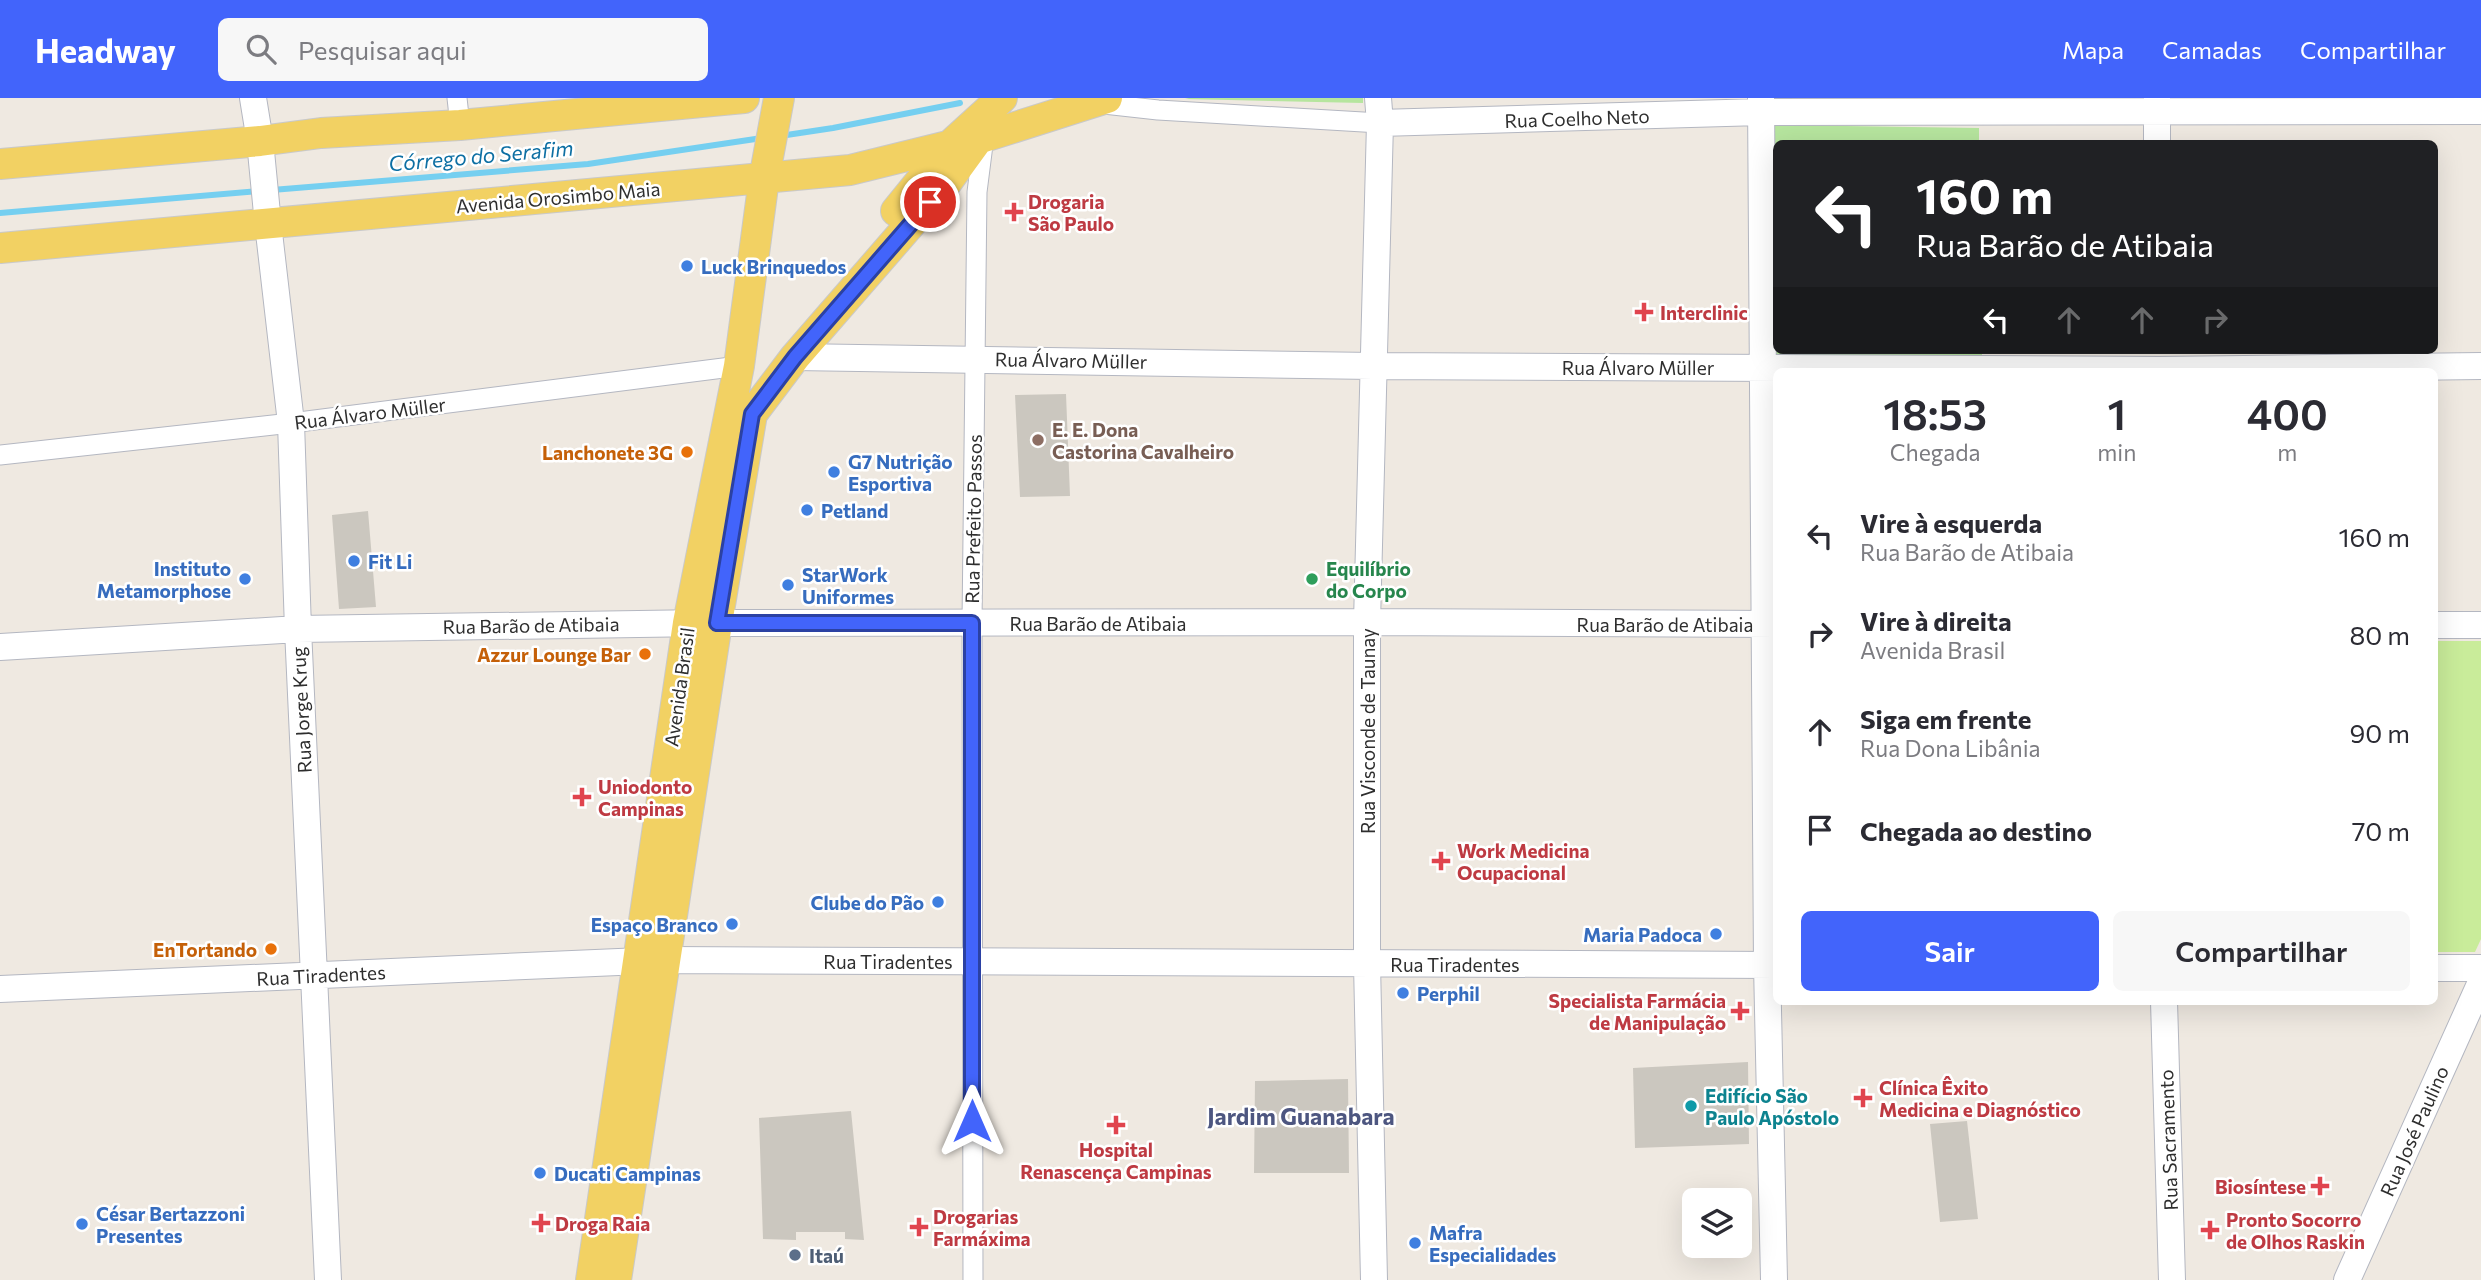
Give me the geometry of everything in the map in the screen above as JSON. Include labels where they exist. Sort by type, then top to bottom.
[{"type":"main road","points":[[0,164],[261,149],[321,134],[459,111],[744,98]]},
{"type":"main road","points":[[752,414],[760,382],[771,360],[853,265],[948,147],[1002,98]]},
{"type":"main road","name":"Avenida Orosimbo Maia","points":[[0,248],[267,216],[766,171],[850,170],[948,147],[1100,100]]},
{"type":"main road","name":"Avenida Brasil","points":[[616,1280],[652,961],[778,103]]},
{"type":"main road","name":"Avenida Brasil","points":[[702,623],[752,414],[795,357],[947,182],[982,137]]},
{"type":"main road","name":"Avenida Brasil","points":[[591,1280],[652,961]]},
{"type":"street","name":"Rua Jorge Krug","points":[[253,98],[291,424],[328,1280]]},
{"type":"street","name":"Rua Coelho Neto","points":[[1100,100],[1158,110],[1379,111],[1761,105],[2157,105],[2481,111]]},
{"type":"street","points":[[1761,105],[1763,368],[1770,624],[1774,1280]]},
{"type":"street","points":[[2157,105],[2157,140]]},
{"type":"street","name":"Rua Visconde de Taunay","points":[[1374,1280],[1367,964],[1367,622],[1379,111]]},
{"type":"street","name":"Rua Prefeito Passos","points":[[972,1280],[972,623],[978,192],[982,137]]},
{"type":"street","name":"Rua Álvaro Müller","points":[[795,357],[1373,366],[1773,368]]},
{"type":"street","name":"Rua Álvaro Müller","points":[[0,455],[291,424],[739,366]]},
{"type":"street","name":"Rua Álvaro Müller","points":[[2352,368],[2481,366]]},
{"type":"street","name":"Rua Barão de Atibaia","points":[[0,647],[298,629],[702,623],[1770,624]]},
{"type":"street","points":[[2438,625],[2481,625]]},
{"type":"street","name":"Rua Tiradentes","points":[[0,989],[652,961],[1771,965]]},
{"type":"street","points":[[2438,968],[2481,968]]},
{"type":"street","name":"Rua José Paulino","points":[[2347,1280],[2481,982]]},
{"type":"street","name":"Rua Sacramento","points":[[2164,1005],[2172,1280]]},
{"type":"green space","points":[[1363,98],[1363,103],[1185,99]]},
{"type":"green space","points":[[1770,125],[1979,128],[1979,140],[1773,140],[1773,240]]},
{"type":"green space","points":[[1776,354],[1982,354],[1982,355]]},
{"type":"green space","points":[[2438,641],[2481,641],[2481,939],[2475,952],[2438,952]]},
{"type":"building","points":[[1066,394],[1070,496],[1020,497],[1015,395]]},
{"type":"building","name":"Fit Li","points":[[368,511],[376,607],[339,609],[332,515]]},
{"type":"building","name":"Edifício São Paulo Apóstolo","points":[[1748,1062],[1749,1144],[1635,1148],[1633,1068]]},
{"type":"building","points":[[1348,1079],[1349,1173],[1254,1173],[1255,1081]]},
{"type":"building","points":[[851,1111],[864,1240],[845,1239],[845,1232],[796,1232],[796,1240],[763,1239],[759,1118]]},
{"type":"building","points":[[1967,1121],[1978,1219],[1940,1222],[1930,1124]]},
{"type":"waterway","name":"Córrego do Serafim","points":[[780,136],[960,103]]},
{"type":"waterway","name":"Córrego do Serafim","points":[[272,190],[588,164],[762,138]]},
{"type":"waterway","name":"Córrego do Serafim","points":[[0,213],[258,191]]},
{"type":"place","name":"Drogaria São Paulo","points":[[1014,212]]},
{"type":"place","name":"Luck Brinquedos","points":[[687,266]]},
{"type":"place","name":"Interclinic","points":[[1644,312]]},
{"type":"place","name":"E. E. Dona Castorina Cavalheiro","points":[[1038,440]]},
{"type":"place","name":"Lanchonete 3G","points":[[687,452]]},
{"type":"place","name":"G7 Nutrição Esportiva","points":[[834,472]]},
{"type":"place","name":"Petland","points":[[807,510]]},
{"type":"place","name":"Fit Li","points":[[354,561]]},
{"type":"place","name":"Instituto Metamorphose","points":[[245,579]]},
{"type":"place","name":"Equilíbrio do Corpo","points":[[1312,579]]},
{"type":"place","name":"StarWork Uniformes","points":[[788,585]]},
{"type":"place","name":"Azzur Lounge Bar","points":[[645,654]]},
{"type":"place","name":"Uniodonto Campinas","points":[[582,797]]},
{"type":"place","name":"Work Medicina Ocupacional","points":[[1441,861]]},
{"type":"place","name":"Clube do Pão","points":[[938,902]]},
{"type":"place","name":"Espaço Branco","points":[[732,924]]},
{"type":"place","name":"Maria Padoca","points":[[1716,934]]},
{"type":"place","name":"EnTortando","points":[[271,949]]},
{"type":"place","name":"Perphil","points":[[1403,993]]},
{"type":"place","name":"Specialista Farmácia de Manipulação","points":[[1740,1011]]},
{"type":"place","name":"Clínica Êxito Medicina e Diagnóstico","points":[[1863,1098]]},
{"type":"place","name":"Edifício São Paulo Apóstolo","points":[[1691,1106]]},
{"type":"place","name":"Hospital Renascença Campinas","points":[[1116,1125]]},
{"type":"place","name":"Ducati Campinas","points":[[540,1173]]},
{"type":"place","name":"Biosíntese","points":[[2320,1186]]},
{"type":"place","name":"Droga Raia","points":[[541,1223]]},
{"type":"place","name":"César Bertazzoni Presentes","points":[[82,1224]]},
{"type":"place","name":"Drogarias Farmáxima","points":[[919,1227]]},
{"type":"place","name":"Pronto Socorro de Olhos Raskin","points":[[2210,1230]]},
{"type":"place","name":"Mafra Especialidades","points":[[1415,1243]]},
{"type":"place","name":"Itaú","points":[[795,1255]]},
{"type":"district","name":"Jardim Guanabara","points":[[1301,1116]]},
{"type":"route","points":[[930,202],[795,357],[752,414],[717,623],[972,623],[972,1121]]}]
